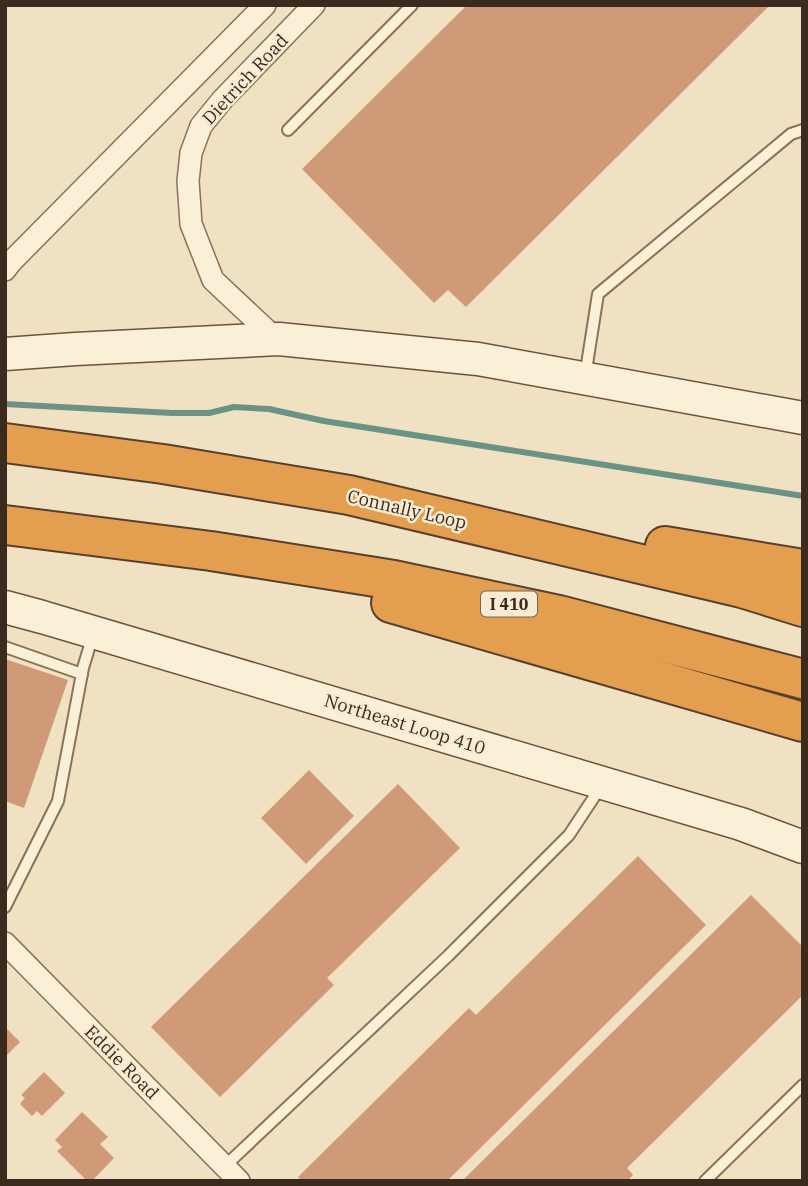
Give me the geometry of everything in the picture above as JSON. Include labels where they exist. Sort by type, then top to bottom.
[{"type":"highway","name":"Connally Loop","points":[[5,443],[163,464],[349,495],[729,585],[803,607]]},
{"type":"highway","points":[[349,495],[803,569]]},
{"type":"highway","name":"I 410","points":[[5,525],[211,551],[394,580],[546,612],[803,679]]},
{"type":"highway","points":[[211,551],[803,722]]},
{"type":"main road","points":[[5,354],[276,339],[478,359],[803,418]]},
{"type":"main road","name":"Northeast Loop 410","points":[[5,607],[741,824],[803,847]]},
{"type":"street","name":"Dietrich Road","points":[[5,270],[265,5]]},
{"type":"street","name":"Dietrich Road","points":[[276,339],[213,280],[191,225],[188,181],[191,153],[201,126],[223,99],[314,5]]},
{"type":"street","points":[[172,100],[201,126]]},
{"type":"street","name":"Eddie Road","points":[[5,943],[232,1173]]},
{"type":"lane","points":[[288,130],[412,5]]},
{"type":"lane","points":[[585,378],[598,294],[791,134],[803,121]]},
{"type":"lane","points":[[791,134],[803,130]]},
{"type":"lane","points":[[5,907],[58,801],[82,674],[94,632]]},
{"type":"lane","points":[[5,647],[82,674]]},
{"type":"lane","points":[[232,1173],[569,835],[603,783]]},
{"type":"lane","points":[[705,1181],[803,1085]]},
{"type":"building","points":[[467,5],[770,5],[466,307],[448,290],[434,303],[302,169]]},
{"type":"building","points":[[5,659],[68,680],[24,808],[5,801]]},
{"type":"building","points":[[309,770],[354,816],[306,864],[261,818]]},
{"type":"building","points":[[398,784],[460,848],[327,978],[334,985],[220,1097],[151,1027]]},
{"type":"building","points":[[638,856],[706,925],[447,1181],[302,1181],[298,1177],[469,1008],[476,1015]]},
{"type":"building","points":[[751,895],[803,947],[803,995],[627,1168],[633,1175],[627,1181],[462,1181]]},
{"type":"building","points":[[5,1027],[20,1042],[7,1055],[5,1054]]},
{"type":"building","points":[[44,1072],[65,1093],[42,1116],[37,1111],[32,1116],[20,1104],[25,1098],[21,1095]]},
{"type":"building","points":[[82,1112],[108,1137],[100,1144],[114,1158],[92,1181],[87,1181],[57,1151],[62,1147],[55,1140]]},
{"type":"waterway","points":[[5,404],[172,413],[209,413],[234,407],[269,409],[324,421],[803,496]]}]
